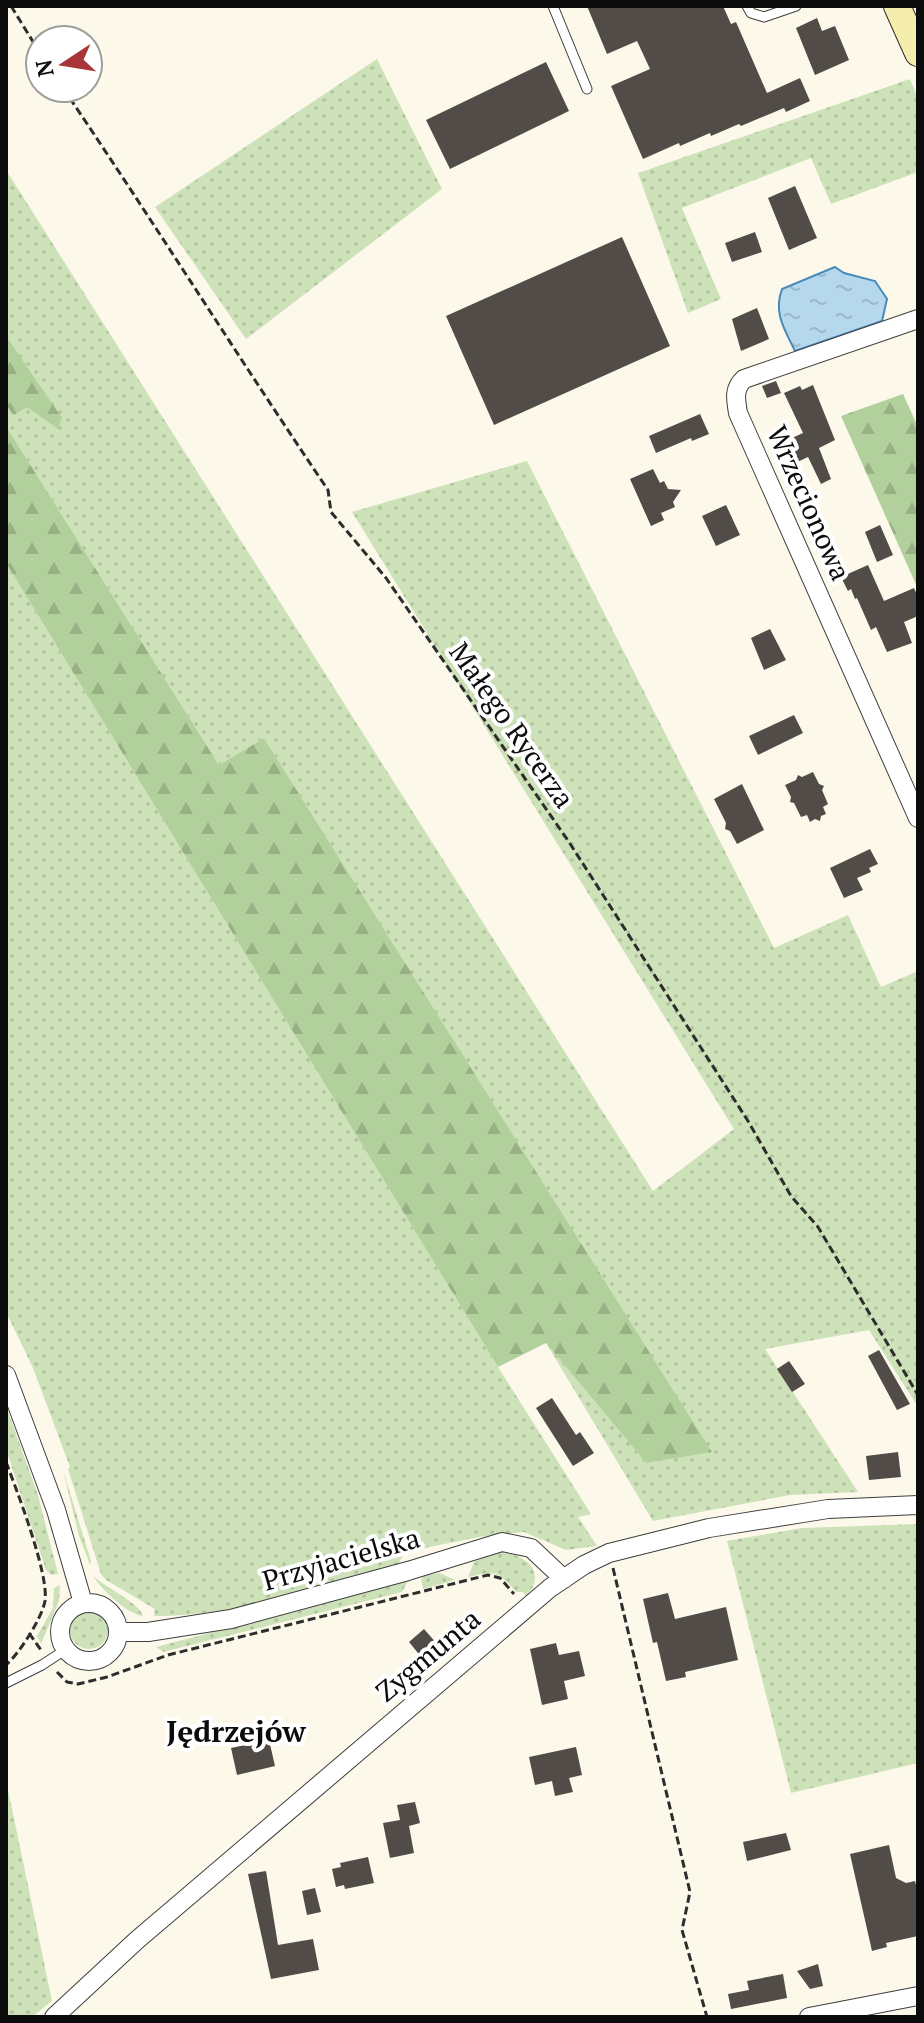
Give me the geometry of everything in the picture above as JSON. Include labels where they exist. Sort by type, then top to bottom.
[{"type":"street","points":[[907,19],[918,53]]},
{"type":"street","name":"Wrzecionowa","points":[[918,319],[744,379],[736,391],[736,400],[738,413],[918,818]]},
{"type":"street","points":[[6,1375],[56,1510],[83,1603]]},
{"type":"street","name":"Zygmunta","points":[[54,2017],[137,1940],[564,1579],[609,1553],[709,1528],[828,1509],[918,1505]]},
{"type":"street","name":"Przyjacielska","points":[[118,1632],[148,1632],[231,1619],[502,1542],[531,1548],[564,1579]]},
{"type":"street","points":[[83,1603],[107,1609],[113,1615],[118,1632],[114,1648],[102,1659],[86,1661],[65,1650],[60,1634],[63,1618],[68,1611],[83,1603]]},
{"type":"street","points":[[809,2017],[918,1996]]},
{"type":"lane","points":[[553,6],[587,89]]},
{"type":"lane","points":[[747,6],[751,13],[764,17],[796,6]]},
{"type":"lane","points":[[6,1683],[65,1650]]},
{"type":"path","points":[[11,6],[24,27]]},
{"type":"path","name":"Małego Rycerza","points":[[74,104],[131,187],[242,364],[328,490],[331,512],[386,578],[569,842],[748,1121],[791,1196],[818,1227],[918,1395]]},
{"type":"path","points":[[6,1462],[41,1567],[45,1597],[45,1604],[35,1622],[14,1658],[6,1665]]},
{"type":"path","points":[[609,1553],[690,1892],[682,1930],[707,2017]]},
{"type":"path","points":[[57,1673],[67,1682],[78,1684],[168,1655],[488,1575],[500,1578],[528,1607]]},
{"type":"green space","points":[[377,59],[442,189],[246,339],[155,207]]},
{"type":"green space","points":[[910,79],[918,98],[918,172],[831,204],[811,158],[682,208],[721,299],[688,313],[638,173]]},
{"type":"green space","points":[[6,170],[653,1191],[734,1129],[352,512],[527,461],[774,948],[848,915],[881,987],[918,971],[918,1407],[869,1330],[765,1349],[858,1492],[790,1495],[653,1521],[546,1343],[646,1463],[711,1451],[264,738],[219,765],[6,426]]},
{"type":"green space","points":[[6,336],[62,418],[58,429],[27,407],[14,415],[6,405]]},
{"type":"green space","points":[[903,394],[918,427],[918,589],[841,416]]},
{"type":"green space","points":[[6,426],[219,765],[264,738],[712,1452],[646,1463],[546,1343],[498,1367],[6,563]]},
{"type":"green space","points":[[6,563],[591,1514],[578,1517],[597,1546],[566,1550],[524,1532],[479,1537],[405,1552],[398,1564],[278,1599],[185,1615],[154,1616],[155,1609],[101,1574],[68,1469],[70,1467],[33,1368],[6,1312]]},
{"type":"green space","points":[[6,1406],[38,1495],[58,1574],[51,1575],[46,1570],[6,1449]]},
{"type":"green space","points":[[63,1470],[91,1561],[90,1565],[79,1536]]},
{"type":"green space","points":[[918,1524],[918,1763],[791,1793],[727,1541],[802,1528]]},
{"type":"green space","points":[[502,1552],[519,1557],[531,1566],[535,1580],[526,1596],[523,1592],[516,1592],[495,1574],[468,1577],[474,1562],[489,1554]]},
{"type":"green space","points":[[440,1573],[455,1580],[423,1589],[423,1576]]},
{"type":"green space","points":[[93,1576],[129,1601],[143,1616],[115,1600]]},
{"type":"green space","points":[[408,1581],[402,1592],[163,1652],[156,1647]]},
{"type":"green space","points":[[60,1585],[59,1601],[41,1644],[37,1636],[53,1608],[54,1588]]},
{"type":"green space","points":[[89,1611],[102,1617],[108,1630],[102,1643],[89,1649],[76,1643],[70,1630],[76,1617]]},
{"type":"green space","points":[[6,1780],[52,2001],[32,2017],[6,2017]]},
{"type":"water","points":[[835,267],[844,273],[875,281],[887,299],[882,321],[795,351],[780,314],[782,289]]},
{"type":"building","points":[[587,6],[723,6],[731,24],[736,22],[767,93],[800,78],[810,101],[786,112],[784,108],[680,146],[679,143],[643,159],[611,86],[650,69],[637,41],[607,54]]},
{"type":"building","points":[[817,18],[822,31],[835,26],[849,60],[815,75],[796,28]]},
{"type":"building","points":[[546,62],[569,111],[450,169],[426,120]]},
{"type":"building","points":[[795,186],[817,238],[789,250],[768,198]]},
{"type":"building","points":[[755,232],[762,252],[732,262],[725,243]]},
{"type":"building","points":[[622,237],[670,346],[494,425],[446,316]]},
{"type":"building","points":[[757,308],[769,339],[741,351],[732,319]]},
{"type":"building","points":[[776,381],[781,393],[767,398],[762,386]]},
{"type":"building","points":[[813,385],[835,440],[819,448],[831,479],[821,484],[808,457],[793,464],[783,442],[803,433],[784,393],[800,386],[802,390]]},
{"type":"building","points":[[700,414],[709,434],[656,453],[649,436]]},
{"type":"building","points":[[653,469],[660,483],[664,481],[668,489],[681,490],[673,502],[675,507],[661,513],[664,520],[651,526],[630,479]]},
{"type":"building","points":[[726,505],[740,535],[716,546],[702,516]]},
{"type":"building","points":[[880,525],[893,555],[877,562],[865,532]]},
{"type":"building","points":[[868,565],[884,601],[914,588],[918,597],[918,616],[904,622],[912,643],[887,652],[876,627],[871,630],[857,598],[851,589],[848,591],[841,577]]},
{"type":"building","points":[[770,629],[786,660],[764,670],[751,638]]},
{"type":"building","points":[[794,715],[803,733],[758,755],[749,736]]},
{"type":"building","points":[[813,772],[819,784],[824,786],[822,790],[828,804],[823,807],[826,814],[821,816],[820,821],[815,819],[810,822],[807,815],[801,817],[794,803],[790,802],[785,785],[796,780],[798,775],[802,777]]},
{"type":"building","points":[[742,784],[764,830],[737,844],[730,831],[725,829],[726,823],[714,799]]},
{"type":"building","points":[[870,849],[878,864],[869,868],[871,872],[857,878],[863,890],[844,898],[830,868]]},
{"type":"building","points":[[879,1350],[910,1404],[897,1410],[868,1356]]},
{"type":"building","points":[[789,1361],[805,1384],[792,1392],[777,1369]]},
{"type":"building","points":[[552,1398],[576,1435],[580,1432],[594,1453],[573,1466],[536,1408]]},
{"type":"building","points":[[898,1452],[901,1477],[869,1480],[866,1456]]},
{"type":"building","points":[[668,1593],[675,1619],[726,1607],[738,1660],[685,1672],[686,1677],[666,1681],[643,1599]]},
{"type":"building","points":[[424,1629],[438,1645],[422,1658],[409,1642]]},
{"type":"building","points":[[556,1643],[559,1655],[579,1651],[585,1676],[564,1681],[568,1699],[542,1705],[530,1649]]},
{"type":"building","points":[[269,1740],[275,1766],[237,1775],[231,1748]]},
{"type":"building","points":[[576,1747],[582,1775],[569,1778],[573,1792],[555,1796],[552,1781],[535,1785],[529,1757]]},
{"type":"building","points":[[415,1802],[420,1823],[409,1826],[414,1853],[390,1858],[383,1823],[400,1820],[397,1805]]},
{"type":"building","points":[[786,1833],[791,1850],[747,1861],[743,1842]]},
{"type":"building","points":[[889,1845],[896,1878],[906,1883],[915,1881],[918,1936],[886,1943],[887,1947],[872,1951],[850,1854]]},
{"type":"building","points":[[368,1857],[374,1883],[345,1889],[344,1885],[336,1887],[332,1869],[341,1867],[340,1863]]},
{"type":"building","points":[[266,1871],[278,1945],[313,1939],[319,1970],[271,1979],[248,1874]]},
{"type":"building","points":[[315,1888],[321,1912],[307,1915],[302,1891]]},
{"type":"building","points":[[818,1964],[823,1986],[810,1989],[797,1971]]},
{"type":"building","points":[[783,1974],[787,1998],[731,2009],[728,1994],[749,1990],[747,1981]]},
{"type":"district","name":"Jędrzejów","points":[[236,1732]]}]
